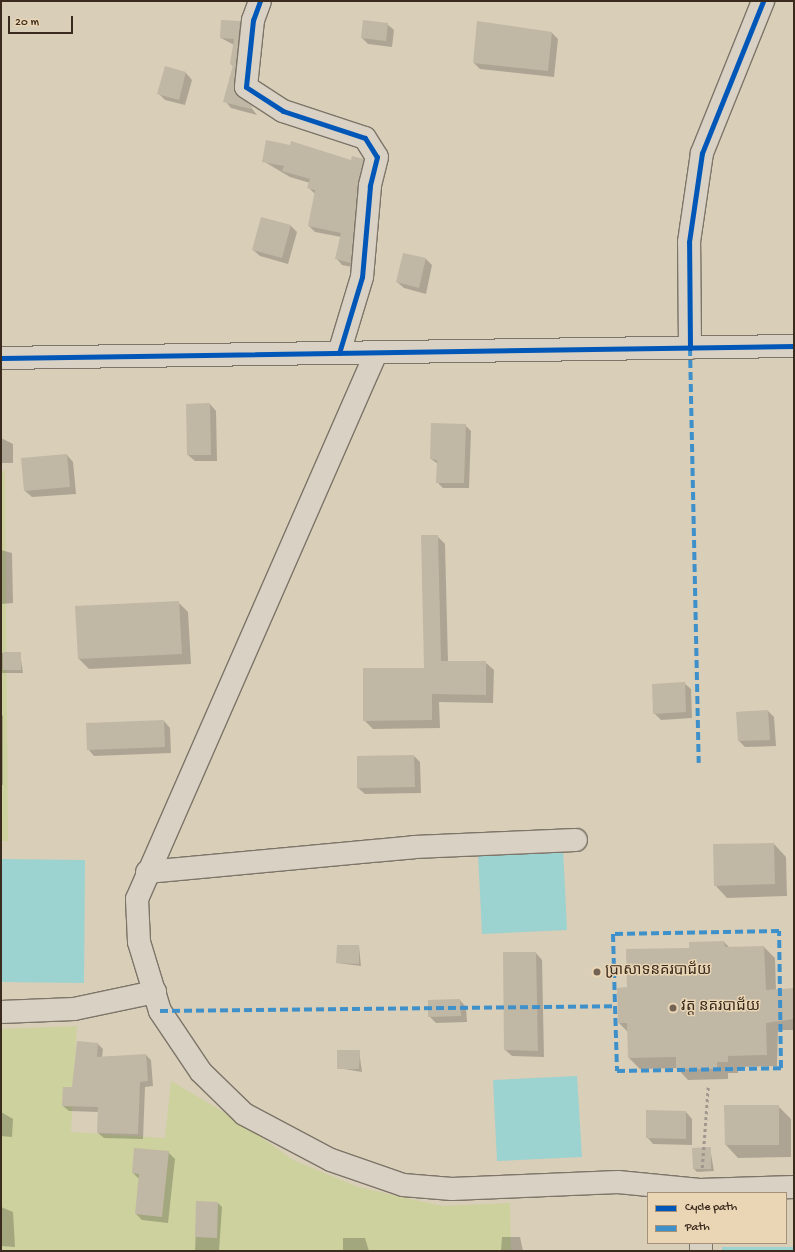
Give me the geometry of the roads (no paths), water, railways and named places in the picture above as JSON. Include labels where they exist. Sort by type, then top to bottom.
[{"type":"street","points":[[260,1],[253,20],[246,87],[283,111],[365,138],[377,157],[370,186],[362,277],[339,352]]},
{"type":"street","points":[[690,348],[689,242],[702,153],[763,1]]},
{"type":"street","points":[[1,358],[794,346]]},
{"type":"street","points":[[376,353],[147,872],[137,899],[139,942],[160,1010],[201,1072],[244,1114],[285,1138],[365,1173],[402,1185],[452,1189],[618,1182],[700,1192],[794,1187]]},
{"type":"street","points":[[147,872],[414,847],[576,840]]},
{"type":"street","points":[[1,1012],[74,1009],[155,992]]},
{"type":"water","points":[[563,849],[567,930],[482,934],[478,853]]},
{"type":"water","points":[[1,859],[85,860],[84,983],[1,982]]},
{"type":"water","points":[[577,1076],[582,1157],[497,1161],[493,1080]]},
{"type":"water","points":[[722,1247],[794,1247],[794,1251],[722,1251]]},
{"type":"place","name":"ប្រាសាទនគរបាជ័យ","points":[[597,972]]},
{"type":"place","name":"វត្ត នគរបាជ័យ","points":[[673,1008]]}]
